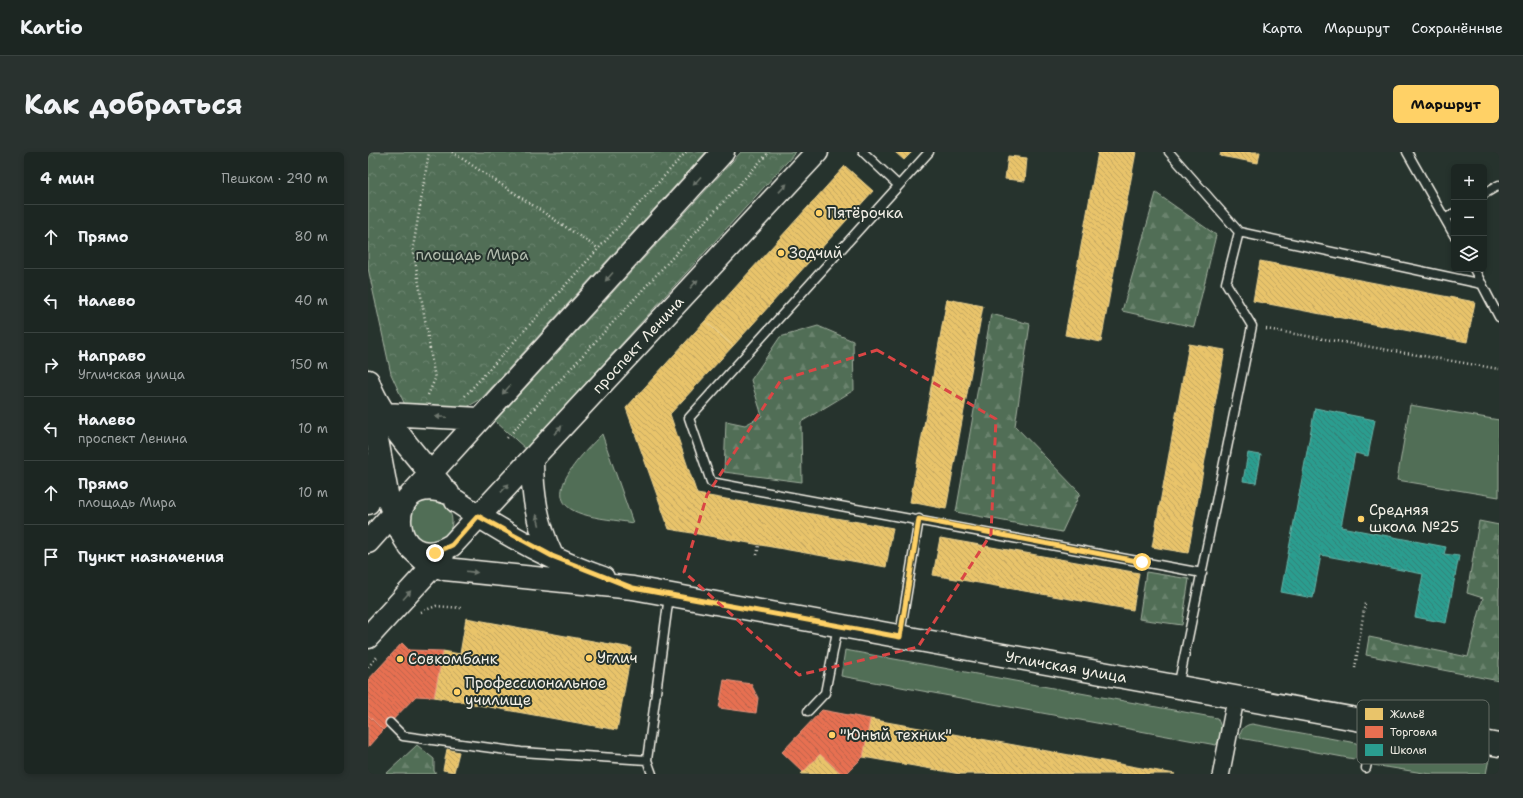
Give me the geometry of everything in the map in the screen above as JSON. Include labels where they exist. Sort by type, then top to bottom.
[{"type":"main road","points":[[368,542],[401,517],[430,473],[723,152]]},
{"type":"main road","name":"проспект Ленина","points":[[375,644],[434,565],[478,516],[817,152]]},
{"type":"main road","points":[[368,380],[376,400],[385,414],[430,473],[452,497],[461,510],[463,520],[455,542],[435,553],[425,553],[401,517],[377,442],[368,391]]},
{"type":"main road","points":[[385,414],[480,419]]},
{"type":"main road","points":[[368,503],[374,480],[377,442]]},
{"type":"main road","points":[[532,459],[534,504],[543,537],[552,556]]},
{"type":"main road","points":[[401,517],[418,491],[429,489],[452,497]]},
{"type":"main road","name":"Угличская улица","points":[[452,497],[478,516],[552,556],[633,588]]},
{"type":"main road","points":[[368,512],[401,517]]},
{"type":"main road","name":"Угличская улица","points":[[401,517],[425,561],[446,569],[633,588],[669,596],[1357,719]]},
{"type":"main road","name":"Угличская улица","points":[[1489,743],[1499,745]]},
{"type":"street","points":[[1221,774],[1236,697]]},
{"type":"lane","points":[[863,152],[898,185]]},
{"type":"lane","points":[[929,152],[688,418],[711,482],[919,519],[1202,573]]},
{"type":"lane","points":[[1169,152],[1238,232],[1482,284]]},
{"type":"lane","points":[[1406,152],[1451,230]]},
{"type":"lane","points":[[1487,192],[1499,185]]},
{"type":"lane","points":[[1445,219],[1451,215]]},
{"type":"lane","points":[[1178,687],[1252,326],[1226,283],[1238,232]]},
{"type":"lane","points":[[1476,272],[1499,317]]},
{"type":"lane","points":[[900,637],[919,519]]},
{"type":"lane","points":[[652,774],[647,760],[669,596]]},
{"type":"lane","points":[[808,711],[825,693],[838,625]]},
{"type":"lane","points":[[390,723],[403,736],[521,752],[647,760]]},
{"type":"lane","points":[[1366,768],[1367,764]]},
{"type":"path","points":[[425,400],[435,379],[413,248],[429,152]]},
{"type":"path","points":[[452,152],[599,249]]},
{"type":"path","points":[[461,401],[686,152]]},
{"type":"path","points":[[507,438],[768,152]]},
{"type":"path","points":[[1252,326],[1499,369]]},
{"type":"path","points":[[757,555],[759,545]]},
{"type":"path","points":[[1355,668],[1365,603]]},
{"type":"path","points":[[419,614],[425,609],[436,606],[461,608]]},
{"type":"path","points":[[368,667],[375,644]]},
{"type":"highlighted area","points":[[877,350],[996,419],[991,534],[918,647],[799,675],[684,572],[707,495],[781,380]]},
{"type":"green space","name":"площадь Мира","points":[[368,152],[706,152],[481,399],[462,410],[405,405],[391,374],[368,268]]},
{"type":"green space","points":[[741,152],[796,152],[526,449],[495,421]]},
{"type":"green space","points":[[1156,193],[1216,235],[1194,327],[1122,311]]},
{"type":"green space","points":[[991,314],[1030,324],[1015,426],[1080,493],[1062,532],[956,512]]},
{"type":"green space","points":[[818,326],[853,341],[854,390],[801,422],[802,482],[724,472],[726,421],[745,425],[762,416],[751,380],[780,337]]},
{"type":"green space","points":[[1410,405],[1499,420],[1499,497],[1397,480]]},
{"type":"green space","points":[[602,434],[633,523],[582,514],[568,507],[562,498],[563,487],[568,475],[585,452]]},
{"type":"green space","points":[[427,500],[435,500],[443,503],[449,509],[452,521],[449,533],[443,539],[435,542],[427,542],[419,539],[413,533],[410,525],[410,517],[413,509],[419,503]]},
{"type":"green space","points":[[1479,521],[1499,525],[1499,681],[1366,655],[1369,637],[1468,657],[1483,598],[1467,593]]},
{"type":"green space","points":[[1146,572],[1189,579],[1182,625],[1139,619]]},
{"type":"green space","points":[[845,650],[1217,718],[1221,729],[1221,735],[1216,745],[841,676]]},
{"type":"green space","points":[[1252,724],[1356,743],[1357,758],[1354,759],[1240,738],[1243,728]]},
{"type":"green space","points":[[417,745],[434,759],[434,771],[436,774],[386,774]]},
{"type":"green space","points":[[1488,764],[1486,774],[1430,774],[1373,765]]},
{"type":"building: Жильё","points":[[895,152],[912,152],[904,160]]},
{"type":"building: Жильё","points":[[1098,152],[1136,152],[1101,342],[1065,335]]},
{"type":"building: Жильё","points":[[1221,152],[1260,152],[1258,163],[1220,156]]},
{"type":"building: Жильё","points":[[1008,156],[1027,158],[1025,181],[1005,179]]},
{"type":"building: Жильё","points":[[845,166],[873,191],[733,346],[705,321]]},
{"type":"building: Жильё","points":[[1260,261],[1475,302],[1467,342],[1253,301]]},
{"type":"building: Жильё","points":[[947,299],[983,306],[946,509],[910,502]]},
{"type":"building: Жильё","points":[[705,321],[733,346],[670,414],[697,494],[893,528],[886,567],[669,529],[626,408]]},
{"type":"building: Жильё","points":[[1189,344],[1225,350],[1188,553],[1152,547]]},
{"type":"building: Жильё","points":[[940,538],[1139,573],[1133,610],[933,575]]},
{"type":"building: Жильё","points":[[466,618],[632,648],[617,730],[434,697],[443,651],[460,654]]},
{"type":"building: Жильё","points":[[870,719],[1175,774],[960,774],[863,757]]},
{"type":"building: Жильё","points":[[447,749],[459,752],[454,772],[443,770]]},
{"type":"building: Жильё","points":[[820,754],[842,774],[801,774]]},
{"type":"building: Торговля","points":[[402,643],[409,650],[443,651],[434,697],[416,696],[383,730],[368,715],[368,680]]},
{"type":"building: Торговля","points":[[724,680],[751,684],[758,698],[756,713],[719,708]]},
{"type":"building: Торговля","name":"\"Юный техник\"","points":[[822,710],[870,719],[863,757],[846,774],[842,774],[820,754],[803,772],[782,752]]},
{"type":"building: Торговля","points":[[368,715],[383,730],[368,747]]},
{"type":"building: Школы","points":[[1315,408],[1375,420],[1368,456],[1355,453],[1341,527],[1446,547],[1444,554],[1459,556],[1446,623],[1415,617],[1423,574],[1321,555],[1313,598],[1281,592]]},
{"type":"building: Школы","points":[[1248,453],[1261,455],[1256,483],[1243,481]]},
{"type":"place","name":"Пятёрочка","points":[[819,213]]},
{"type":"place","name":"Зодчий","points":[[781,253]]},
{"type":"place","name":"Средняя школа №25","points":[[1361,519]]},
{"type":"place","name":"Углич","points":[[589,658]]},
{"type":"place","name":"Совкомбанк","points":[[400,659]]},
{"type":"place","name":"Профессиональное училище","points":[[457,692]]},
{"type":"place","name":"\"Юный техник\"","points":[[832,735]]},
{"type":"route","points":[[435,553],[452,545],[478,516],[577,568],[633,588],[669,596],[900,637],[919,519],[1142,562]]}]
